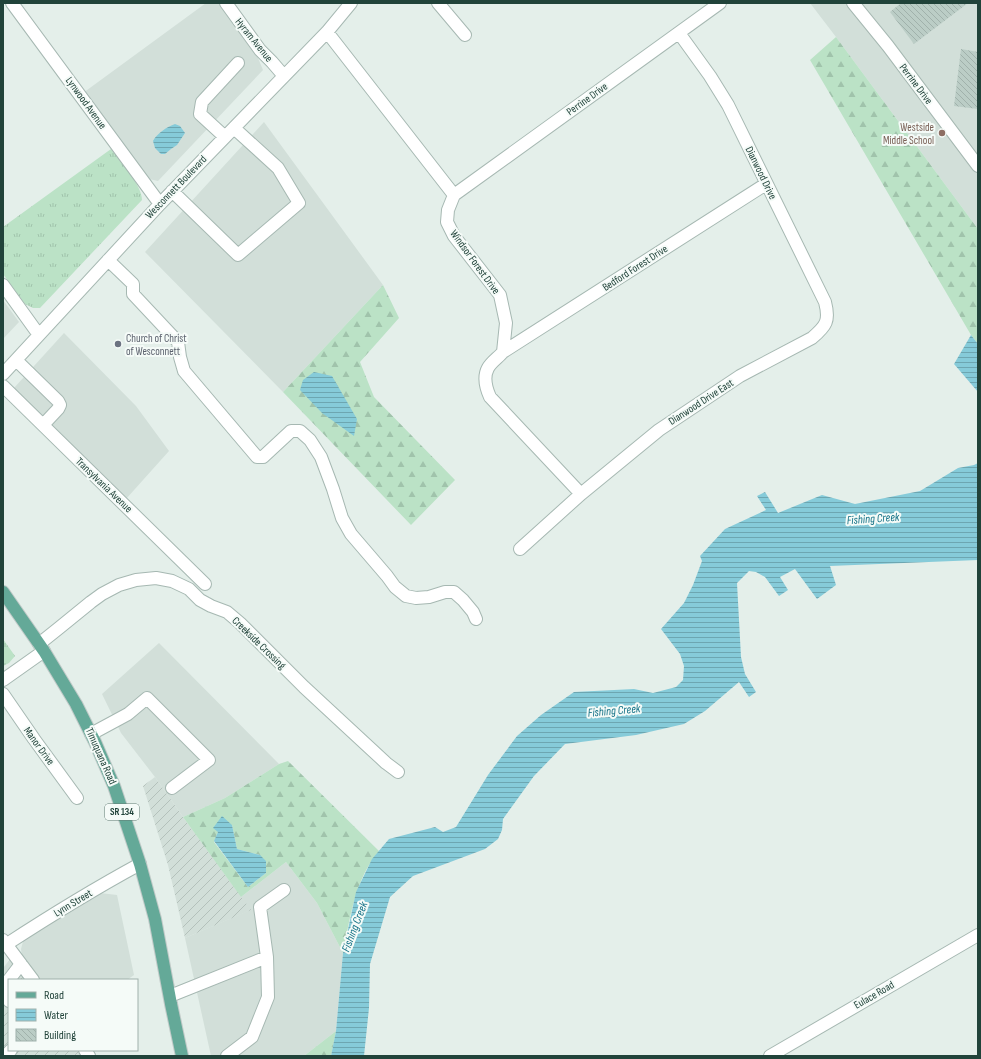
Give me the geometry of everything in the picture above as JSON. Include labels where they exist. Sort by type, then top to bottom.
[{"type":"main road","name":"Timuquana Road","points":[[3,592],[41,647],[76,704],[114,786],[140,864],[155,919],[182,1056]]},
{"type":"street","name":"Lynwood Avenue","points":[[12,3],[160,204]]},
{"type":"street","name":"Hyram Avenue","points":[[226,3],[260,50],[284,76]]},
{"type":"street","name":"Wesconnett Boulevard","points":[[3,374],[172,191],[327,32],[352,3]]},
{"type":"street","points":[[438,3],[465,35]]},
{"type":"street","name":"Perrine Drive","points":[[454,195],[720,3]]},
{"type":"street","name":"Perrine Drive","points":[[853,3],[888,46],[978,166]]},
{"type":"street","points":[[327,32],[454,195]]},
{"type":"street","name":"Dianwood Drive","points":[[679,33],[710,76],[728,105],[825,302],[827,320]]},
{"type":"street","points":[[225,137],[200,114],[202,102],[238,63]]},
{"type":"street","points":[[172,191],[238,255],[299,203],[278,168],[234,128]]},
{"type":"street","name":"Bedford Forest Drive","points":[[504,352],[766,184]]},
{"type":"street","name":"Windsor Forest Drive","points":[[454,195],[448,210],[448,222],[454,236],[500,295],[506,323],[504,352]]},
{"type":"street","points":[[108,260],[133,284],[133,294],[178,342],[184,371],[257,457],[263,457],[291,430],[300,431],[310,440],[321,458],[342,518],[351,534],[395,587],[406,596],[416,598],[429,597],[444,592],[454,592],[473,612],[476,619]]},
{"type":"street","points":[[3,285],[39,335]]},
{"type":"street","name":"Dianwood Drive East","points":[[520,548],[581,494],[659,430],[740,376],[812,338],[821,330],[827,320]]},
{"type":"street","points":[[504,352],[488,367],[486,374],[486,388],[490,397],[581,494]]},
{"type":"street","points":[[16,360],[58,401],[60,405],[43,425]]},
{"type":"street","name":"Transylvania Avenue","points":[[3,386],[205,584]]},
{"type":"street","name":"Creekside Crossing","points":[[3,680],[41,647],[59,628],[102,594],[119,585],[136,580],[156,578],[172,581],[189,589],[200,600],[227,612],[372,750],[398,772]]},
{"type":"street","name":"Manor Drive","points":[[3,694],[77,798]]},
{"type":"street","points":[[91,734],[128,714],[146,698],[209,760],[172,788]]},
{"type":"street","name":"Lynn Street","points":[[5,942],[140,864]]},
{"type":"street","points":[[227,1056],[252,1037],[268,997],[267,957],[260,907],[284,890]]},
{"type":"street","name":"Eulace Road","points":[[770,1056],[978,935]]},
{"type":"street","points":[[5,942],[32,979]]},
{"type":"street","points":[[170,996],[267,957]]},
{"type":"street","points":[[10,979],[21,964]]},
{"type":"street","points":[[8,981],[6,995],[8,998]]},
{"type":"shaded area","points":[[206,3],[220,3],[258,58],[263,70],[158,181],[149,179],[83,93]]},
{"type":"shaded area","name":"Westside Middle School","points":[[810,3],[978,3],[978,229],[836,37]]},
{"type":"shaded area","points":[[264,122],[383,285],[283,392],[145,252]]},
{"type":"shaded area","points":[[3,300],[19,322],[3,339]]},
{"type":"shaded area","points":[[64,333],[136,406],[169,451],[126,499],[28,404],[14,388]]},
{"type":"shaded area","points":[[159,643],[279,764],[225,798],[183,817],[155,777],[121,733],[102,694]]},
{"type":"shaded area","points":[[155,777],[251,910],[185,938],[168,865],[143,786]]},
{"type":"shaded area","points":[[286,862],[317,903],[343,953],[336,1031],[304,1056],[211,1056],[185,938],[250,910],[241,897]]},
{"type":"shaded area","points":[[100,893],[117,895],[134,975],[128,979],[39,979],[22,956],[21,949],[24,938],[74,907]]},
{"type":"shaded area","points":[[10,960],[24,979],[8,979],[8,1051],[79,1051],[82,1056],[3,1056],[3,968]]},
{"type":"green space","points":[[836,37],[978,229],[978,344],[971,335],[810,60]]},
{"type":"green space","points":[[111,149],[135,180],[142,200],[40,308],[33,308],[25,304],[3,274],[3,227]]},
{"type":"green space","points":[[383,285],[399,318],[360,362],[374,397],[455,480],[411,525],[283,392]]},
{"type":"green space","points":[[3,639],[15,656],[9,663],[3,666]]},
{"type":"green space","points":[[288,761],[379,851],[364,874],[359,886],[351,913],[343,953],[317,903],[286,862],[241,897],[183,817],[225,798],[279,764]],"holes":[[[232,825],[237,849],[260,855],[266,873],[248,887],[214,842],[218,832]]]},
{"type":"green space","points":[[336,1031],[331,1056],[304,1056]]},
{"type":"water","points":[[175,124],[180,126],[185,133],[177,145],[165,154],[161,154],[155,148],[153,141],[162,131]]},
{"type":"water","points":[[971,335],[978,344],[978,392],[954,364]]},
{"type":"water","points":[[314,372],[332,376],[357,419],[354,436],[322,413],[300,390],[303,380]]},
{"type":"water","name":"Fishing Creek","points":[[978,463],[978,560],[830,566],[836,585],[817,599],[795,569],[780,577],[788,590],[779,596],[765,577],[756,572],[749,571],[737,583],[741,657],[745,674],[756,692],[749,697],[739,682],[705,711],[684,724],[636,735],[565,744],[534,776],[503,819],[502,830],[498,839],[485,849],[413,876],[390,897],[370,964],[369,1008],[364,1056],[331,1056],[336,1031],[343,953],[356,892],[372,859],[389,839],[435,827],[443,832],[456,827],[488,775],[517,736],[541,715],[574,692],[634,689],[653,693],[676,687],[683,680],[684,666],[680,654],[661,629],[684,603],[702,561],[700,556],[725,529],[766,510],[757,496],[765,492],[778,513],[822,495],[855,504],[920,491],[958,468]]},
{"type":"water","points":[[222,816],[232,825],[237,849],[260,855],[266,861],[266,873],[248,887],[214,841],[218,832],[213,828]]},
{"type":"building","points":[[901,3],[968,3],[914,44],[890,12]]},
{"type":"building","points":[[961,49],[978,52],[978,109],[954,106]]},
{"type":"place","name":"Westside Middle School","points":[[942,133]]},
{"type":"place","name":"Church of Christ of Wesconnett","points":[[118,344]]}]
